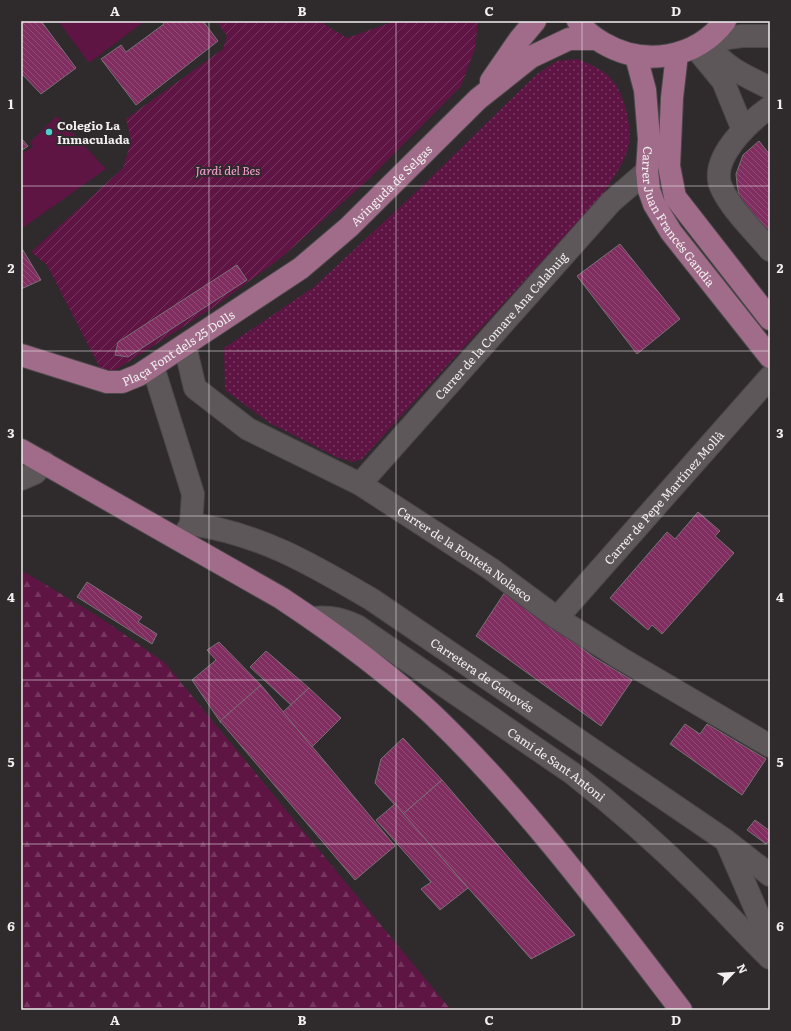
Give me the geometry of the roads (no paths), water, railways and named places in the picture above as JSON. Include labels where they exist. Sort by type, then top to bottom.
[{"type":"main road","name":"Avinguda de Selgas","points":[[478,99],[520,39],[536,21]]},
{"type":"main road","points":[[578,21],[596,38],[615,50],[636,56],[657,57],[692,47],[725,21]]},
{"type":"main road","name":"Avinguda de Selgas","points":[[301,268],[348,227],[478,99],[532,57],[569,39],[596,38]]},
{"type":"main road","name":"Carrer Juan Francés Gandía","points":[[692,47],[672,98],[669,166],[675,197],[770,319]]},
{"type":"main road","name":"Carrer Juan Francés Gandía","points":[[636,56],[645,90],[649,139],[647,171],[649,190],[654,204],[671,232],[770,357]]},
{"type":"main road","name":"Plaça Font dels 25 Dolls","points":[[21,355],[107,382],[130,380],[153,367],[301,268]]},
{"type":"main road","points":[[21,450],[186,532],[254,582],[312,618],[384,672],[452,734],[492,776],[570,868],[680,1010]]},
{"type":"street","points":[[692,47],[742,36],[770,36]]},
{"type":"street","points":[[692,47],[719,59],[736,72],[770,88]]},
{"type":"street","points":[[692,47],[723,81],[743,130]]},
{"type":"street","points":[[770,107],[743,130],[723,157],[719,180],[721,188],[729,200],[770,250]]},
{"type":"street","name":"Carrer de la Comare Ana Calabuig","points":[[360,484],[611,202],[647,171]]},
{"type":"street","name":"Carrer de la Fonteta Nolasco","points":[[185,346],[195,388],[208,400],[248,429],[360,484],[491,569],[557,618],[620,658],[770,745]]},
{"type":"street","points":[[153,367],[193,494],[186,532]]},
{"type":"street","name":"Carrer de Pepe Martínez Mollà","points":[[557,618],[770,377]]},
{"type":"street","points":[[21,479],[35,473],[44,462]]},
{"type":"street","name":"Carretera de Genovés","points":[[186,532],[215,528],[263,542],[329,574],[371,599],[725,840],[770,875]]},
{"type":"street","name":"Camí de Sant Antoni","points":[[312,618],[325,616],[332,617],[356,626],[572,773],[602,796],[665,853],[700,886],[770,958]]},
{"type":"street","points":[[725,840],[770,942]]},
{"type":"place","name":"Colegio La Inmaculada","points":[[49,132]]},
{"type":"park label","name":"Jardí del Bes","points":[[228,170]]}]
